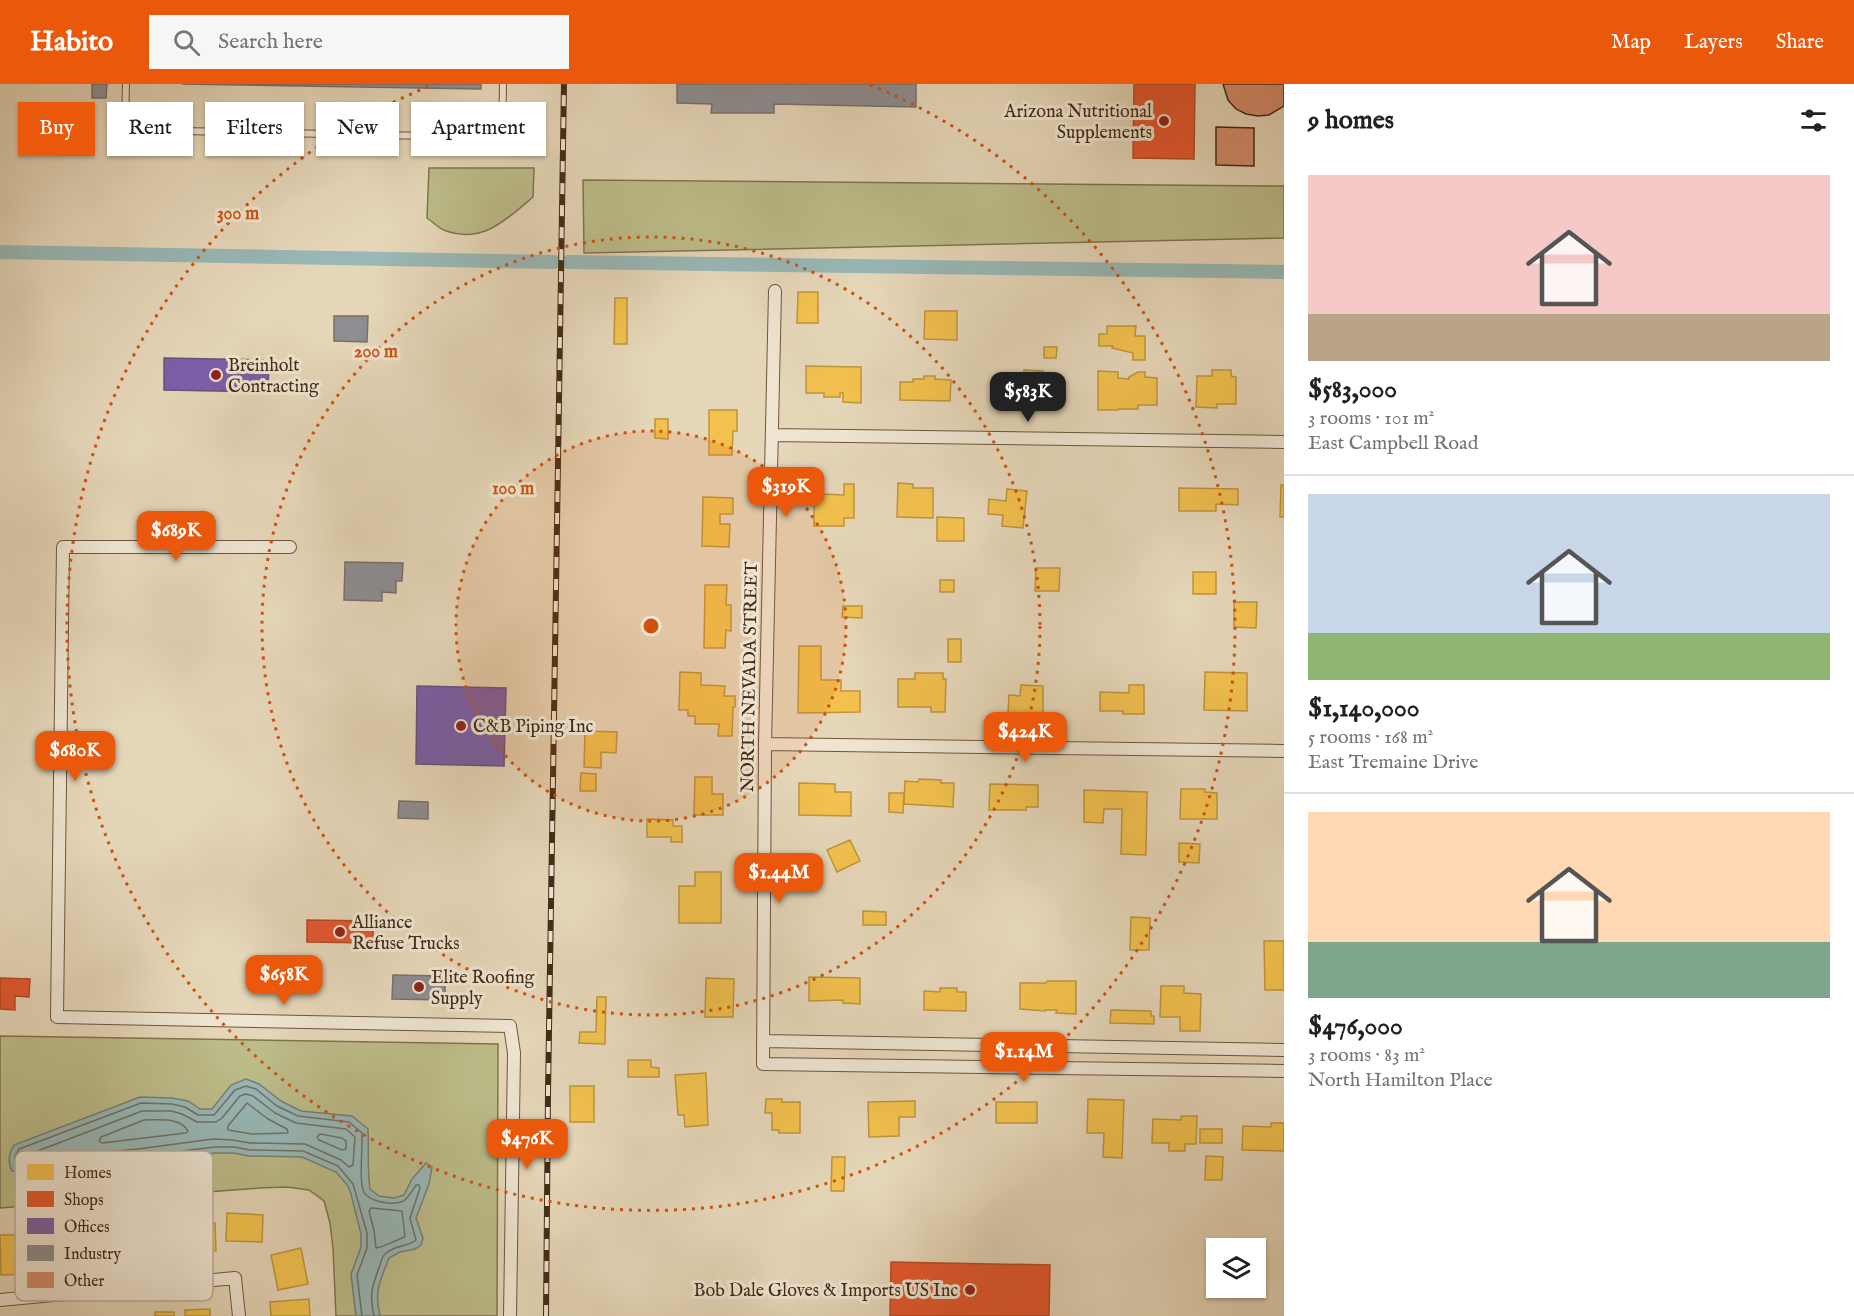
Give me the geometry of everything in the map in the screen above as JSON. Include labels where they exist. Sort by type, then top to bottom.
[{"type":"street","name":"NORTH NEVADA STREET","points":[[775,291],[765,744],[764,1064],[1086,1069]]},
{"type":"street","points":[[772,435],[1284,442]]},
{"type":"street","points":[[290,547],[63,547],[57,1017],[510,1026],[514,1053],[510,1316]]},
{"type":"street","points":[[765,744],[1284,751]]},
{"type":"street","points":[[764,1041],[1284,1050]]},
{"type":"street","points":[[1087,1047],[1086,1069],[1284,1071]]},
{"type":"street","points":[[213,1280],[235,1278],[239,1316]]},
{"type":"street","points":[[0,1300],[15,1299]]},
{"type":"lane","points":[[126,84],[125,121],[132,130],[481,137],[490,135],[496,130],[502,119],[503,84]]},
{"type":"green space","points":[[429,168],[534,168],[533,197],[504,221],[483,232],[459,234],[446,231],[427,218]]},
{"type":"green space","points":[[583,180],[1284,186],[1284,238],[584,253]]},
{"type":"green space","points":[[0,1036],[498,1044],[497,1316],[336,1316],[333,1248],[324,1201],[309,1190],[287,1187],[213,1192],[213,1151],[15,1151],[15,1207],[0,1208]]},
{"type":"water","points":[[246,1079],[259,1084],[281,1101],[301,1111],[352,1116],[368,1129],[370,1189],[379,1196],[394,1198],[404,1195],[412,1179],[426,1163],[432,1167],[429,1184],[416,1218],[423,1238],[421,1245],[389,1258],[378,1293],[380,1316],[356,1316],[351,1274],[361,1247],[361,1234],[348,1186],[336,1172],[302,1157],[249,1156],[213,1153],[213,1151],[15,1151],[15,1172],[10,1167],[9,1158],[14,1145],[140,1097],[172,1098],[188,1101],[200,1109],[212,1109],[231,1085]]},
{"type":"building: Homes","points":[[798,292],[818,292],[818,323],[797,323]]},
{"type":"building: Homes","points":[[615,298],[627,298],[627,344],[614,344]]},
{"type":"building: Homes","points":[[925,311],[957,311],[957,340],[924,339]]},
{"type":"building: Homes","points":[[1107,326],[1136,326],[1135,336],[1145,336],[1145,360],[1133,360],[1133,353],[1112,348],[1113,346],[1099,346],[1099,334],[1107,334]]},
{"type":"building: Homes","points":[[1044,347],[1057,347],[1056,358],[1044,358]]},
{"type":"building: Homes","points":[[806,366],[861,367],[861,403],[843,402],[843,393],[840,393],[840,397],[824,397],[824,393],[806,393]]},
{"type":"building: Homes","points":[[1024,370],[1043,371],[1042,405],[1028,405],[1028,399],[1008,398],[1009,377],[1024,378]]},
{"type":"building: Homes","points":[[1212,370],[1231,370],[1231,376],[1236,377],[1236,404],[1217,404],[1217,408],[1196,407],[1197,376],[1212,376]]},
{"type":"building: Homes","points":[[1098,371],[1118,372],[1118,378],[1129,379],[1138,372],[1145,372],[1145,377],[1157,378],[1157,405],[1138,405],[1138,409],[1098,410]]},
{"type":"building: Homes","points":[[924,376],[951,380],[950,401],[900,400],[900,382],[913,382],[913,379],[924,379]]},
{"type":"building: Homes","points":[[709,410],[737,410],[737,431],[733,431],[732,455],[709,455]]},
{"type":"building: Homes","points":[[655,419],[668,419],[668,439],[655,438]]},
{"type":"building: Homes","points":[[802,477],[823,477],[823,494],[844,495],[844,484],[854,484],[854,518],[844,518],[844,526],[814,526],[814,494],[802,494]]},
{"type":"building: Homes","points":[[898,483],[913,484],[913,488],[933,488],[933,518],[897,517]]},
{"type":"building: Homes","points":[[1281,485],[1284,485],[1284,517],[1280,517]]},
{"type":"building: Homes","points":[[1179,488],[1238,489],[1238,505],[1216,504],[1216,511],[1179,511]]},
{"type":"building: Homes","points":[[1007,489],[1027,491],[1023,528],[1002,526],[1003,515],[988,514],[989,499],[1006,501]]},
{"type":"building: Homes","points":[[703,497],[733,498],[733,514],[720,514],[720,524],[730,524],[729,547],[702,546]]},
{"type":"building: Homes","points":[[937,517],[964,518],[964,541],[937,541]]},
{"type":"building: Homes","points":[[1036,568],[1060,568],[1059,591],[1035,591]]},
{"type":"building: Homes","points":[[1193,572],[1216,572],[1216,594],[1193,594]]},
{"type":"building: Homes","points":[[940,580],[954,580],[954,592],[940,592]]},
{"type":"building: Homes","points":[[705,585],[727,585],[726,605],[731,605],[731,631],[726,630],[725,648],[704,648]]},
{"type":"building: Homes","points":[[1234,602],[1257,602],[1256,628],[1234,627]]},
{"type":"building: Homes","points":[[843,606],[862,606],[862,618],[842,617]]},
{"type":"building: Homes","points":[[948,639],[961,639],[961,662],[948,662]]},
{"type":"building: Homes","points":[[799,646],[821,646],[821,680],[841,680],[841,691],[860,691],[860,712],[798,713]]},
{"type":"building: Homes","points":[[680,672],[701,673],[701,685],[725,686],[724,696],[735,696],[732,736],[718,736],[719,724],[695,724],[695,716],[688,716],[688,710],[679,710]]},
{"type":"building: Homes","points":[[1205,672],[1247,673],[1247,711],[1204,710]]},
{"type":"building: Homes","points":[[915,673],[943,673],[943,679],[946,679],[945,712],[931,712],[931,707],[898,707],[898,679],[915,679]]},
{"type":"building: Homes","points":[[1021,685],[1043,686],[1043,714],[1008,714],[1009,695],[1020,696]]},
{"type":"building: Homes","points":[[1129,685],[1144,685],[1144,714],[1100,711],[1100,692],[1129,693]]},
{"type":"building: Homes","points":[[585,731],[617,732],[616,753],[601,752],[601,768],[584,767]]},
{"type":"building: Homes","points":[[581,773],[596,774],[596,791],[580,791]]},
{"type":"building: Homes","points":[[695,777],[712,777],[712,794],[723,794],[723,815],[694,815]]},
{"type":"building: Homes","points":[[919,779],[954,783],[953,807],[904,804],[905,781],[918,782]]},
{"type":"building: Homes","points":[[799,783],[835,784],[835,792],[851,792],[851,816],[799,815]]},
{"type":"building: Homes","points":[[990,784],[1038,785],[1038,807],[1026,807],[1026,810],[989,810]]},
{"type":"building: Homes","points":[[1181,789],[1205,789],[1205,792],[1217,793],[1217,819],[1180,819]]},
{"type":"building: Homes","points":[[1084,790],[1147,792],[1146,855],[1121,854],[1122,809],[1104,809],[1103,823],[1084,822]]},
{"type":"building: Homes","points":[[889,793],[904,793],[903,813],[889,812]]},
{"type":"building: Homes","points":[[647,819],[673,820],[673,826],[682,826],[682,842],[671,842],[671,837],[647,837]]},
{"type":"building: Homes","points":[[850,840],[860,861],[837,872],[827,850]]},
{"type":"building: Homes","points":[[1179,843],[1200,844],[1199,863],[1179,862]]},
{"type":"building: Homes","points":[[695,872],[721,872],[721,923],[679,923],[679,886],[695,886]]},
{"type":"building: Homes","points":[[863,911],[886,912],[886,925],[863,925]]},
{"type":"building: Homes","points":[[1131,917],[1150,918],[1149,950],[1130,950]]},
{"type":"building: Homes","points":[[1264,941],[1284,941],[1284,990],[1265,990]]},
{"type":"building: Homes","points":[[809,977],[860,978],[860,1004],[843,1003],[843,1000],[809,1001]]},
{"type":"building: Homes","points":[[706,978],[734,979],[733,1017],[705,1017]]},
{"type":"building: Homes","points":[[1047,981],[1076,981],[1076,1014],[1056,1013],[1057,1010],[1020,1009],[1020,983],[1046,983]]},
{"type":"building: Homes","points":[[1161,986],[1184,986],[1184,993],[1201,994],[1200,1031],[1180,1031],[1180,1017],[1160,1017]]},
{"type":"building: Homes","points":[[940,988],[957,988],[957,992],[966,992],[966,1011],[924,1010],[924,991],[940,992]]},
{"type":"building: Homes","points":[[597,997],[606,997],[605,1044],[579,1043],[580,1032],[596,1032]]},
{"type":"building: Homes","points":[[1111,1010],[1151,1011],[1154,1024],[1110,1023]]},
{"type":"building: Homes","points":[[628,1060],[651,1060],[651,1067],[659,1068],[659,1077],[628,1077]]},
{"type":"building: Homes","points":[[706,1073],[708,1125],[685,1127],[684,1115],[678,1115],[675,1075]]},
{"type":"building: Homes","points":[[570,1086],[594,1086],[594,1122],[570,1122]]},
{"type":"building: Homes","points":[[766,1099],[800,1102],[800,1133],[779,1133],[779,1130],[772,1130],[772,1113],[765,1113]]},
{"type":"building: Homes","points":[[1088,1099],[1124,1100],[1122,1158],[1103,1157],[1104,1133],[1087,1133]]},
{"type":"building: Homes","points":[[915,1101],[915,1117],[899,1117],[899,1136],[869,1137],[868,1102]]},
{"type":"building: Homes","points":[[996,1102],[1037,1102],[1037,1123],[996,1123]]},
{"type":"building: Homes","points":[[1181,1116],[1197,1116],[1196,1144],[1185,1144],[1185,1151],[1169,1151],[1169,1143],[1152,1143],[1153,1119],[1181,1120]]},
{"type":"building: Homes","points":[[1271,1123],[1284,1123],[1284,1151],[1242,1150],[1243,1126],[1271,1127]]},
{"type":"building: Homes","points":[[1200,1129],[1222,1129],[1222,1143],[1200,1143]]},
{"type":"building: Homes","points":[[1206,1156],[1223,1157],[1222,1180],[1205,1180]]},
{"type":"building: Homes","points":[[832,1157],[845,1157],[844,1191],[831,1191]]},
{"type":"building: Homes","points":[[227,1213],[263,1215],[262,1242],[226,1241]]},
{"type":"building: Homes","points":[[213,1223],[215,1223],[216,1251],[213,1251]]},
{"type":"building: Homes","points":[[0,1235],[15,1235],[15,1275],[1,1275]]},
{"type":"building: Homes","points":[[301,1248],[308,1284],[278,1290],[271,1255]]},
{"type":"building: Homes","points":[[309,1299],[310,1316],[271,1316],[270,1302]]},
{"type":"building: Homes","points":[[210,1309],[210,1316],[185,1316],[185,1310]]},
{"type":"building: Homes","points":[[155,1312],[174,1312],[174,1316],[155,1316]]},
{"type":"building: Shops","name":"Arizona Nutritional Supplements","points":[[1134,84],[1195,84],[1194,159],[1133,158]]},
{"type":"building: Shops","name":"Alliance Refuse Trucks","points":[[307,920],[373,921],[373,943],[307,942]]},
{"type":"building: Shops","points":[[0,978],[30,979],[29,997],[15,996],[15,1010],[0,1009]]},
{"type":"building: Shops","name":"Bob Dale Gloves & Imports US Inc","points":[[891,1262],[1050,1265],[1049,1316],[890,1316]]},
{"type":"building: Offices","name":"Breinholt Contracting","points":[[164,358],[269,360],[268,392],[164,390]]},
{"type":"building: Offices","name":"C&B Piping Inc","points":[[417,686],[506,688],[504,766],[416,764]]},
{"type":"building: Industry","points":[[92,84],[107,84],[106,98],[92,98]]},
{"type":"building: Industry","points":[[182,84],[481,84],[481,89]]},
{"type":"building: Industry","points":[[677,84],[916,84],[916,107],[774,104],[774,113],[711,113],[712,104],[677,103]]},
{"type":"building: Industry","points":[[334,316],[368,316],[367,342],[334,341]]},
{"type":"building: Industry","points":[[345,562],[403,563],[402,581],[396,581],[396,593],[382,592],[382,601],[344,600]]},
{"type":"building: Industry","points":[[399,801],[428,802],[428,819],[398,818]]},
{"type":"building: Industry","name":"Elite Roofing Supply","points":[[393,975],[445,976],[445,1000],[392,999]]},
{"type":"building: Other","points":[[1223,84],[1284,84],[1284,106],[1269,115],[1246,114],[1236,109],[1228,100]]},
{"type":"building: Other","points":[[1216,127],[1254,128],[1254,166],[1216,165]]},
{"type":"waterway","points":[[0,252],[554,262]]},
{"type":"waterway","points":[[568,262],[1284,272]]},
{"type":"railway","points":[[546,1316],[564,84]]},
{"type":"place","name":"Arizona Nutritional Supplements","points":[[1164,121]]},
{"type":"place","name":"Breinholt Contracting","points":[[216,375]]},
{"type":"place","name":"C&B Piping Inc","points":[[461,726]]},
{"type":"place","name":"Alliance Refuse Trucks","points":[[340,932]]},
{"type":"place","name":"Elite Roofing Supply","points":[[419,987]]},
{"type":"place","name":"Bob Dale Gloves & Imports US Inc","points":[[970,1290]]}]
